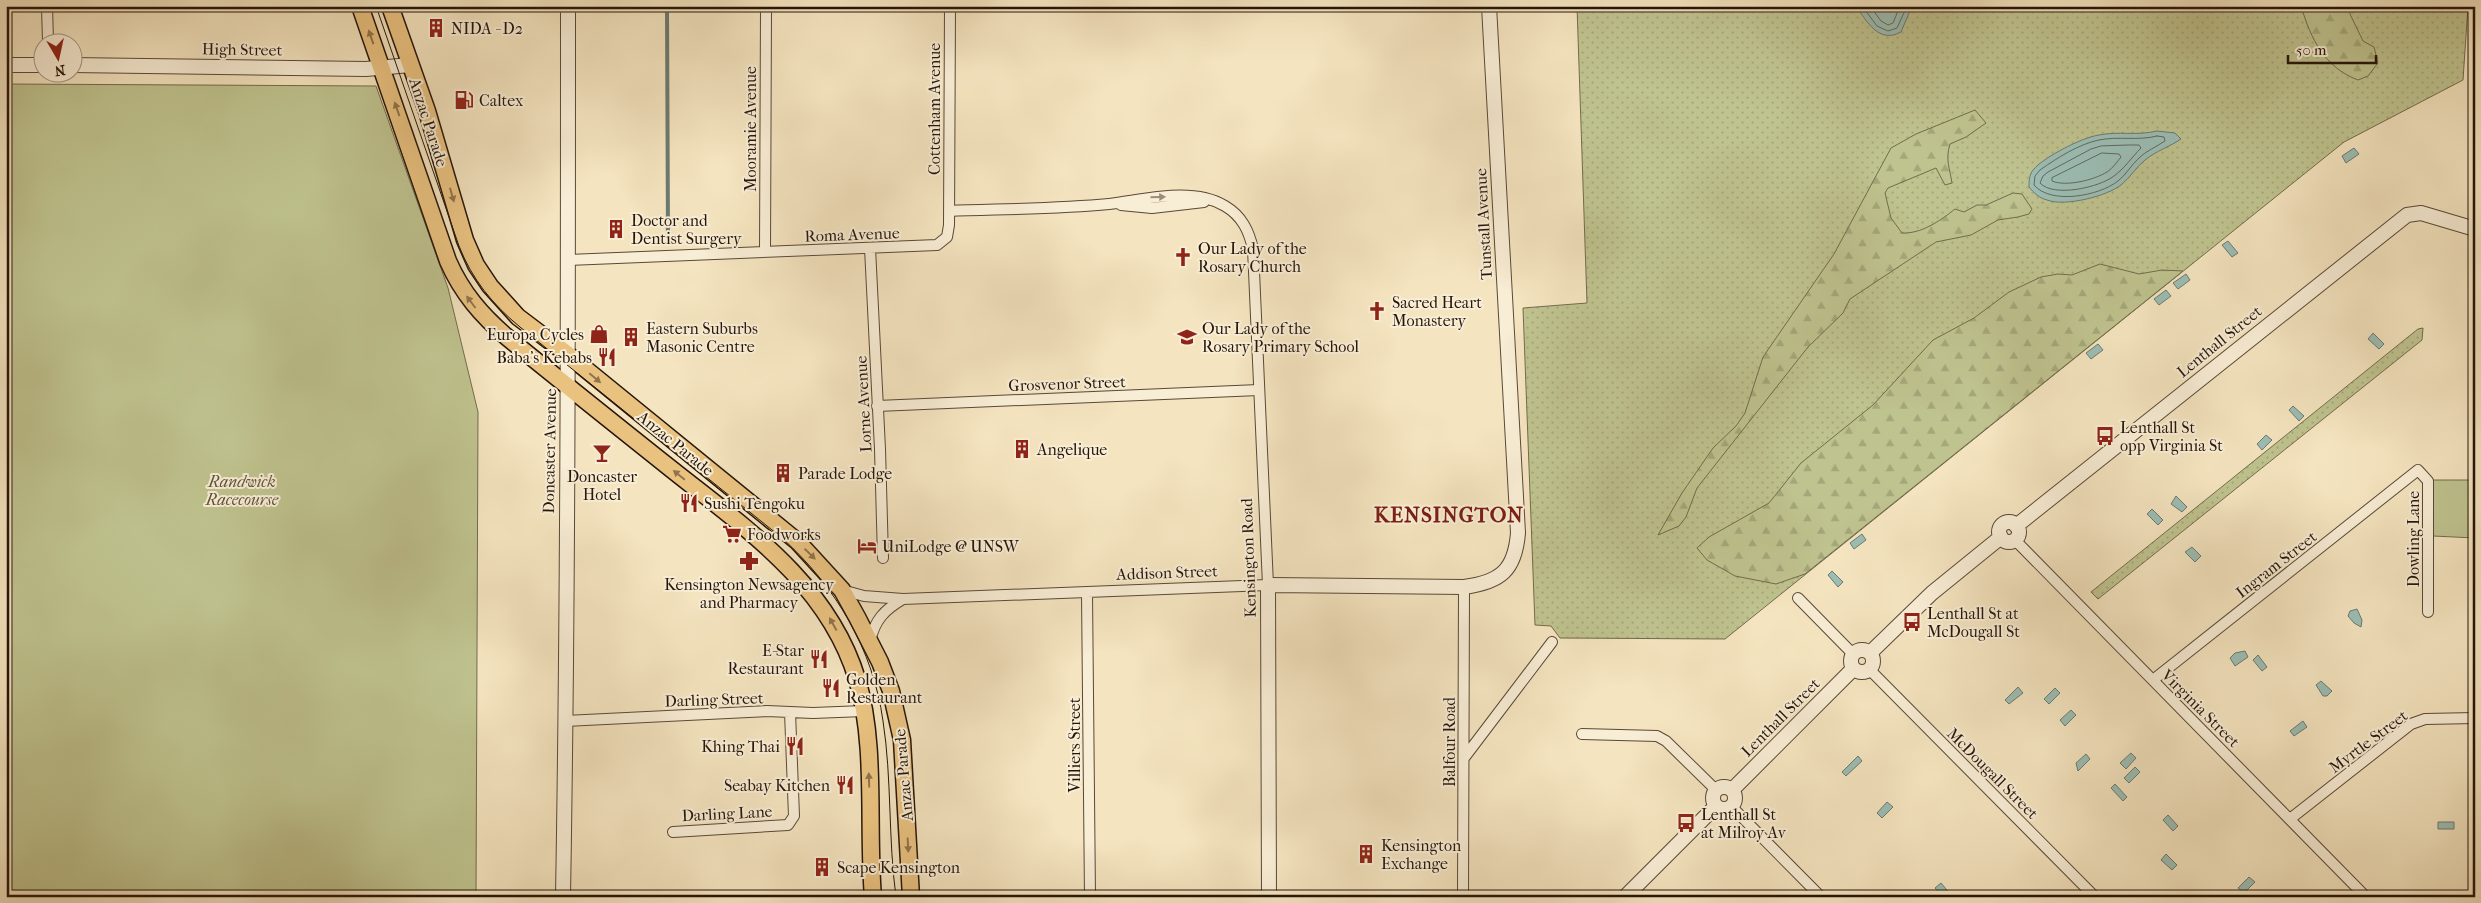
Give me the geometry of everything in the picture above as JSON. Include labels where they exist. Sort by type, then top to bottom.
[{"type":"main road","name":"Anzac Parade","points":[[360,6],[448,261],[460,286],[479,312],[761,541],[802,580],[826,613],[844,647],[858,681],[864,711],[873,897]]},
{"type":"main road","name":"Anzac Parade","points":[[390,6],[427,111],[465,240],[476,265],[490,286],[513,312],[782,529],[816,560],[842,590],[870,641],[891,691],[902,740],[911,897]]},
{"type":"street","points":[[47,6],[48,32]]},
{"type":"street","name":"Doncaster Avenue","points":[[563,897],[568,384],[568,6]]},
{"type":"street","name":"Mooramie Avenue","points":[[765,251],[766,6]]},
{"type":"street","name":"Cottenham Avenue","points":[[949,211],[950,6]]},
{"type":"street","name":"Tunstall Avenue","points":[[1464,587],[1480,585],[1504,574],[1512,563],[1518,533],[1490,6]]},
{"type":"street","points":[[6,65],[32,65]]},
{"type":"street","name":"High Street","points":[[82,65],[382,67],[410,65]]},
{"type":"street","name":"Kensington Road","points":[[949,211],[1110,204],[1152,208],[1210,200],[1225,206],[1242,219],[1250,235],[1268,586],[1269,897]]},
{"type":"street","name":"Roma Avenue","points":[[568,260],[937,245],[947,237],[949,211]]},
{"type":"street","name":"Lenthall Street","points":[[1870,653],[1932,593],[2001,537],[2000,528],[2004,523],[2011,523],[2015,533],[2407,216],[2421,213],[2475,229]]},
{"type":"street","name":"Lenthall Street","points":[[2453,224],[2462,232],[2475,239]]},
{"type":"street","name":"Lorne Avenue","points":[[870,248],[882,558]]},
{"type":"street","name":"Grosvenor Street","points":[[877,406],[1259,390]]},
{"type":"street","name":"Dowling Lane","points":[[2418,470],[2428,481],[2428,612]]},
{"type":"street","name":"Ingram Street","points":[[2153,680],[2418,470]]},
{"type":"street","name":"Virginia Street","points":[[2015,533],[2153,680],[2366,897]]},
{"type":"street","name":"Addison Street","points":[[842,590],[864,596],[902,599],[1268,586],[1464,587]]},
{"type":"street","name":"Balfour Road","points":[[1463,897],[1464,587]]},
{"type":"street","name":"Villiers Street","points":[[1086,592],[1090,897]]},
{"type":"street","points":[[1798,598],[1853,654]]},
{"type":"street","points":[[870,641],[875,623],[882,614],[902,599]]},
{"type":"street","points":[[1464,758],[1552,642]]},
{"type":"street","points":[[1859,650],[1870,653],[1873,659],[1870,670],[1860,673],[1853,669],[1850,663],[1853,654],[1859,650]]},
{"type":"street","name":"Lenthall Street","points":[[1732,790],[1853,669]]},
{"type":"street","name":"McDougall Street","points":[[1870,670],[2095,897]]},
{"type":"street","name":"Darling Street","points":[[565,721],[864,711]]},
{"type":"street","name":"Darling Lane","points":[[672,832],[788,825],[794,816],[790,712]]},
{"type":"street","name":"Myrtle Street","points":[[2290,819],[2411,724],[2425,719],[2475,718]]},
{"type":"street","points":[[1582,734],[1657,736],[1666,741],[1716,790]]},
{"type":"street","points":[[1723,787],[1732,790],[1735,800],[1732,806],[1726,809],[1716,806],[1713,800],[1716,790],[1723,787]]},
{"type":"street","points":[[1625,897],[1716,806]]},
{"type":"street","points":[[1732,806],[1821,897]]},
{"type":"green space","points":[[1577,6],[2468,6],[2463,80],[2344,142],[1725,639],[1560,638],[1551,626],[1535,625],[1523,308],[1587,303]]},
{"type":"green space","points":[[2301,6],[2349,6],[2350,14],[2363,41],[2374,47],[2378,63],[2368,76],[2358,80],[2336,68],[2328,60],[2309,30]]},
{"type":"green space","name":"Randwick Racecourse","points":[[6,84],[376,86],[448,288],[478,412],[476,897],[6,897]]},
{"type":"green space","points":[[1975,110],[1986,123],[1966,137],[1950,144],[1948,160],[1952,183],[1945,185],[1936,168],[1888,188],[1885,193],[1891,218],[1902,233],[1909,233],[1937,222],[1955,209],[1964,212],[1977,205],[1986,205],[2013,193],[2022,194],[2032,209],[2029,214],[1998,220],[1971,235],[1936,242],[1850,299],[1843,313],[1808,347],[1697,488],[1686,517],[1679,526],[1658,535],[1682,493],[1713,448],[1736,426],[1745,413],[1763,357],[1834,254],[1891,148],[1916,134]]},
{"type":"green space","points":[[2100,264],[2139,274],[2162,270],[2183,271],[1805,574],[1776,584],[1735,576],[1707,560],[1697,548],[1709,537],[1769,503],[1801,463],[1873,405],[1933,340],[1974,318],[2009,292],[2041,277],[2058,274],[2072,275]]},
{"type":"green space","points":[[2423,328],[2422,340],[2098,599],[2091,592],[2418,329]]},
{"type":"green space","points":[[2432,480],[2475,480],[2475,538],[2433,536]]},
{"type":"water","points":[[1856,6],[1912,6],[1901,32],[1886,35],[1874,30]]},
{"type":"water","points":[[2157,131],[2175,133],[2181,139],[2149,157],[2121,185],[2106,193],[2075,201],[2055,202],[2039,197],[2029,187],[2030,175],[2039,164],[2074,143],[2106,134]]},
{"type":"water","points":[[2354,148],[2359,154],[2346,163],[2342,156]]},
{"type":"water","points":[[2228,241],[2238,253],[2232,257],[2222,245]]},
{"type":"water","points":[[2186,274],[2190,280],[2178,289],[2173,283]]},
{"type":"water","points":[[2166,290],[2171,296],[2159,305],[2154,299]]},
{"type":"water","points":[[2373,333],[2384,344],[2379,349],[2368,339]]},
{"type":"water","points":[[2098,344],[2103,350],[2091,359],[2086,353]]},
{"type":"water","points":[[2293,406],[2304,416],[2299,421],[2289,410]]},
{"type":"water","points":[[2266,435],[2272,440],[2262,450],[2257,444]]},
{"type":"water","points":[[2176,496],[2187,507],[2182,512],[2171,504]]},
{"type":"water","points":[[2152,509],[2163,520],[2158,525],[2147,514]]},
{"type":"water","points":[[1862,534],[1866,540],[1854,549],[1850,543]]},
{"type":"water","points":[[2192,547],[2201,556],[2195,562],[2185,552]]},
{"type":"water","points":[[1832,571],[1843,582],[1838,587],[1828,575]]},
{"type":"water","points":[[2357,609],[2362,620],[2361,627],[2348,616],[2350,611]]},
{"type":"water","points":[[2245,651],[2248,657],[2235,666],[2230,658],[2235,653]]},
{"type":"water","points":[[2258,655],[2267,667],[2262,671],[2253,660]]},
{"type":"water","points":[[2321,681],[2332,691],[2327,696],[2323,696],[2316,685]]},
{"type":"water","points":[[2018,687],[2023,693],[2009,704],[2005,700]]},
{"type":"water","points":[[2055,688],[2060,693],[2049,704],[2044,699]]},
{"type":"water","points":[[2071,710],[2076,715],[2065,726],[2060,720]]},
{"type":"water","points":[[2303,721],[2307,727],[2294,736],[2290,731]]},
{"type":"water","points":[[2131,753],[2136,758],[2126,769],[2120,763]]},
{"type":"water","points":[[2086,754],[2090,759],[2078,771],[2076,763]]},
{"type":"water","points":[[1858,756],[1862,761],[1846,776],[1842,772]]},
{"type":"water","points":[[2135,767],[2140,772],[2129,783],[2124,778]]},
{"type":"water","points":[[2115,784],[2127,797],[2123,801],[2111,788]]},
{"type":"water","points":[[1887,802],[1893,807],[1882,818],[1877,813]]},
{"type":"water","points":[[2168,815],[2178,826],[2173,831],[2163,820]]},
{"type":"water","points":[[2438,822],[2454,822],[2454,829],[2438,829]]},
{"type":"water","points":[[2166,854],[2177,865],[2172,870],[2161,860]]},
{"type":"water","points":[[2249,877],[2255,882],[2244,893],[2238,888]]},
{"type":"water","points":[[1941,883],[1951,895],[1949,897],[1943,897],[1935,888]]},
{"type":"waterway","points":[[667,6],[668,242]]},
{"type":"tram line","points":[[376,6],[459,246],[470,269],[484,290],[500,309],[520,327],[782,538],[819,577],[849,621],[871,669],[883,721],[888,765],[896,897]]},
{"type":"place","name":"NIDA - D2","points":[[436,28]]},
{"type":"place","name":"Caltex","points":[[464,100]]},
{"type":"place","name":"Doctor and Dentist Surgery","points":[[616,229]]},
{"type":"place","name":"Our Lady of the Rosary Church","points":[[1183,257]]},
{"type":"place","name":"Sacred Heart Monastery","points":[[1377,311]]},
{"type":"place","name":"Europa Cycles","points":[[599,334]]},
{"type":"place","name":"Eastern Suburbs Masonic Centre","points":[[631,337]]},
{"type":"place","name":"Our Lady of the Rosary Primary School","points":[[1187,337]]},
{"type":"place","name":"Baba's Kebabs","points":[[607,357]]},
{"type":"place","name":"Lenthall St opp Virginia St","points":[[2105,436]]},
{"type":"place","name":"Angelique","points":[[1022,449]]},
{"type":"place","name":"Doncaster Hotel","points":[[602,453]]},
{"type":"place","name":"Parade Lodge","points":[[783,473]]},
{"type":"place","name":"Sushi Tengoku","points":[[689,503]]},
{"type":"place","name":"Foodworks","points":[[732,534]]},
{"type":"place","name":"UniLodge @ UNSW","points":[[867,546]]},
{"type":"place","name":"Kensington Newsagency and Pharmacy","points":[[749,561]]},
{"type":"place","name":"Lenthall St at McDougall St","points":[[1912,622]]},
{"type":"place","name":"E-Star Restaurant","points":[[819,659]]},
{"type":"place","name":"Golden Restaurant","points":[[831,688]]},
{"type":"place","name":"Khing Thai","points":[[795,746]]},
{"type":"place","name":"Seabay Kitchen","points":[[845,785]]},
{"type":"place","name":"Lenthall St at Milroy Av","points":[[1686,823]]},
{"type":"place","name":"Kensington Exchange","points":[[1366,854]]},
{"type":"place","name":"Scape Kensington","points":[[822,867]]},
{"type":"district","name":"KENSINGTON","points":[[1449,515]]}]
